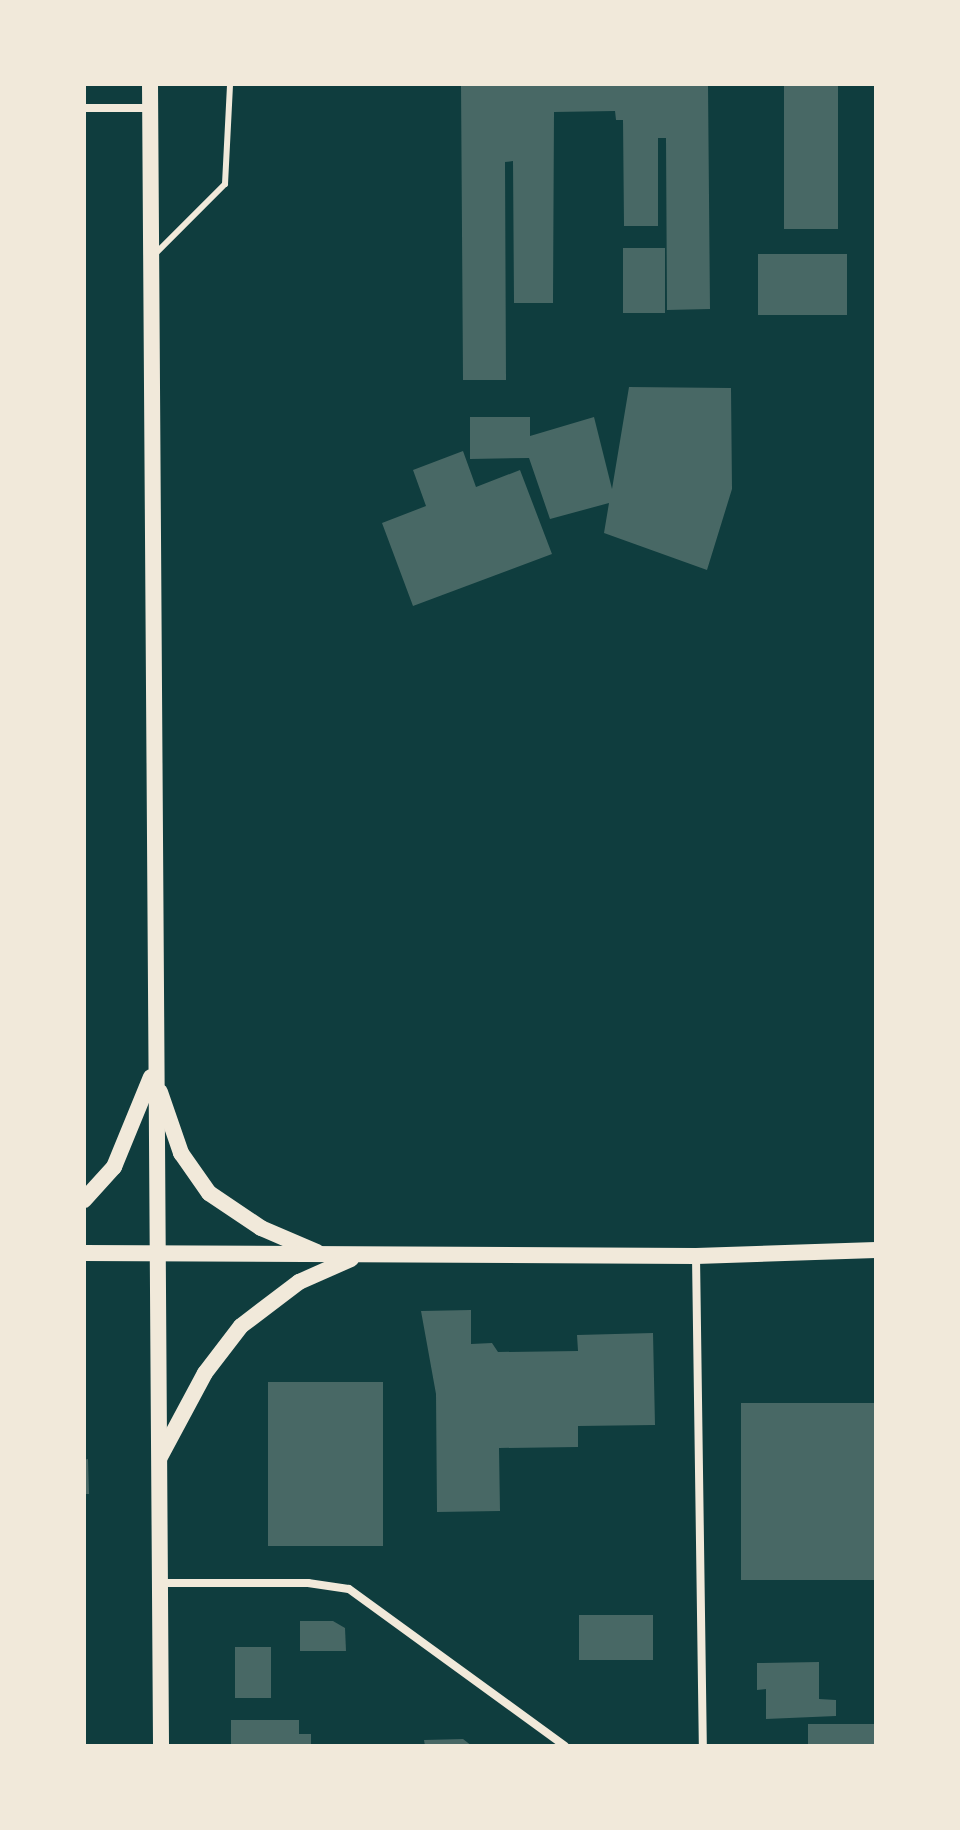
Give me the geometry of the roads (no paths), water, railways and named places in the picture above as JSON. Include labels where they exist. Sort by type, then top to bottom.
[{"type":"main road","points":[[150,84],[161,1746]]},
{"type":"main road","points":[[84,1200],[119,1158],[157,1059]]},
{"type":"main road","points":[[156,1079],[181,1153],[206,1189],[249,1221],[323,1255]]},
{"type":"main road","points":[[84,1253],[696,1256],[876,1250]]},
{"type":"main road","points":[[159,1459],[205,1373],[241,1326],[299,1282],[360,1255]]},
{"type":"street","points":[[84,108],[150,108]]},
{"type":"street","points":[[696,1256],[703,1746]]},
{"type":"street","points":[[159,1583],[308,1583],[349,1589],[565,1746]]},
{"type":"lane","points":[[151,258],[225,184],[230,84]]}]
